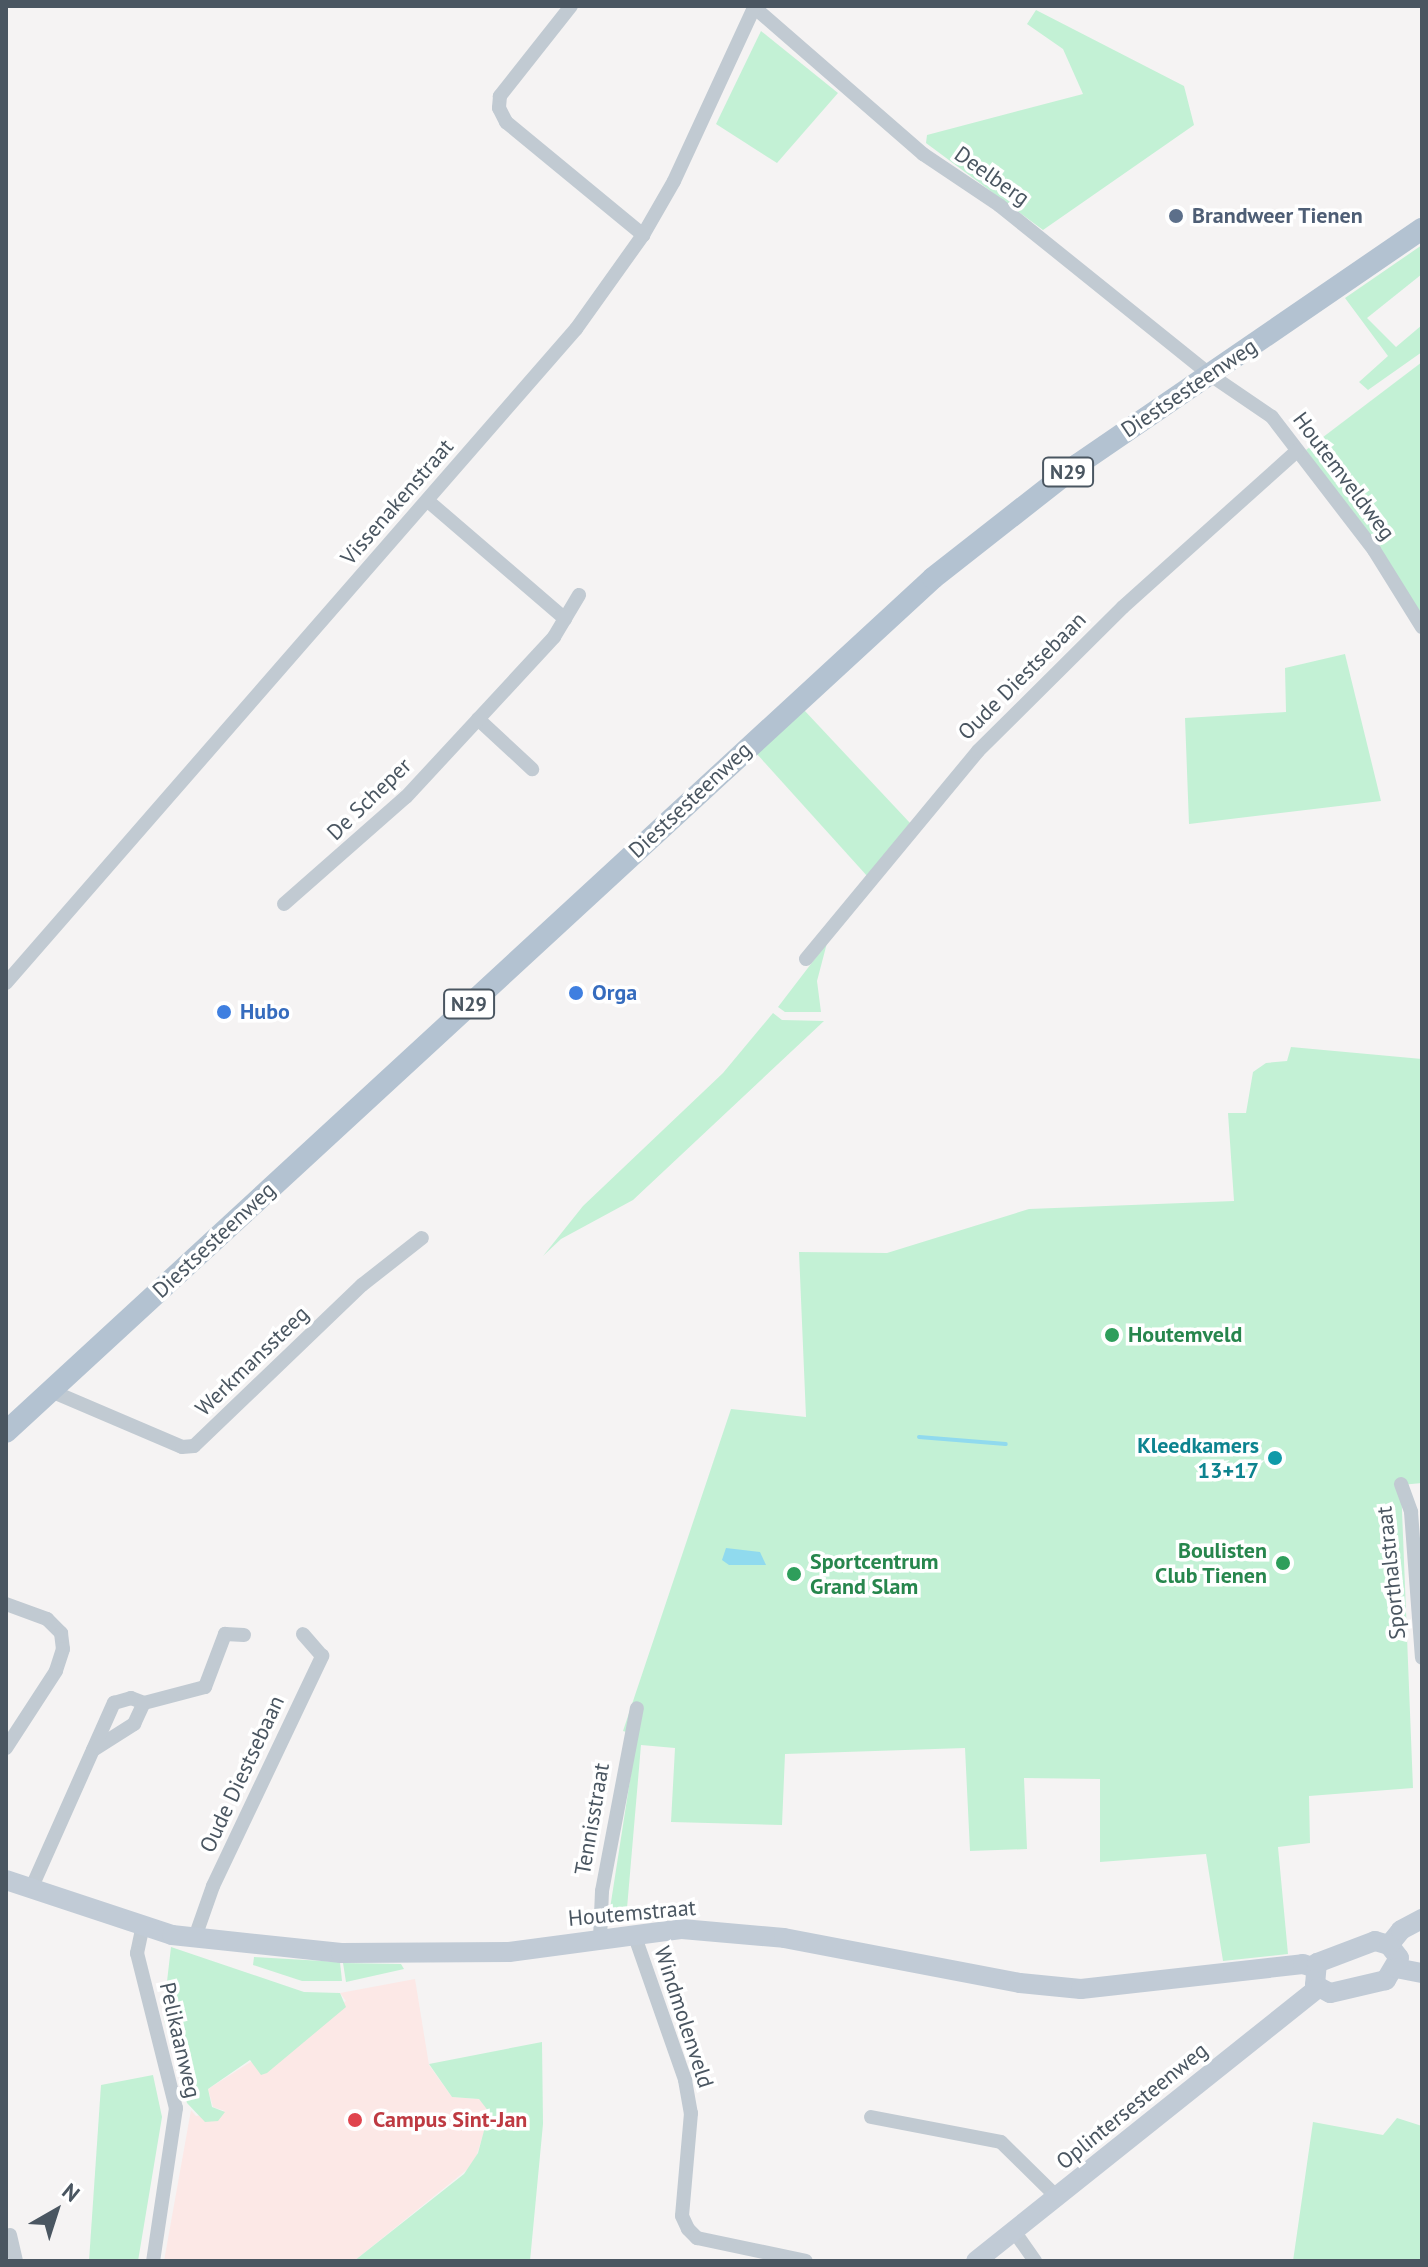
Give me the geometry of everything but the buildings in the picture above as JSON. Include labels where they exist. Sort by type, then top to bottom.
[{"type":"main road","name":"Diestsesteenweg","points":[[6,1432],[890,615],[1025,504],[1422,229]]},
{"type":"street","points":[[571,6],[500,96],[499,108],[506,122],[643,235]]},
{"type":"street","name":"Vissenakenstraat","points":[[6,983],[576,329],[643,235],[697,138],[755,7]]},
{"type":"street","name":"Deelberg","points":[[755,7],[923,154],[999,205],[1209,374]]},
{"type":"street","name":"Houtemveldweg","points":[[1209,374],[1272,417],[1374,550],[1422,627]]},
{"type":"street","name":"Oude Diestsebaan","points":[[806,959],[978,751],[1123,607],[1297,451]]},
{"type":"street","points":[[428,501],[565,619]]},
{"type":"street","name":"De Scheper","points":[[284,904],[365,837],[478,719],[565,619],[579,595]]},
{"type":"street","points":[[478,719],[532,769]]},
{"type":"street","name":"Werkmanssteeg","points":[[51,1391],[182,1447],[194,1446],[362,1285],[422,1238]]},
{"type":"street","name":"Sporthalstraat","points":[[1401,1484],[1411,1512],[1422,1658]]},
{"type":"street","points":[[6,1604],[47,1619],[61,1633],[63,1649],[56,1671],[6,1748]]},
{"type":"street","points":[[31,1889],[114,1703],[131,1698],[144,1703],[205,1687],[225,1634],[244,1635]]},
{"type":"street","name":"Oude Diestsebaan","points":[[194,1940],[213,1886],[322,1656],[303,1634]]},
{"type":"street","points":[[93,1750],[134,1724],[144,1703]]},
{"type":"street","name":"Tennisstraat","points":[[600,1939],[602,1891],[637,1708]]},
{"type":"street","name":"Houtemstraat","points":[[6,1880],[194,1940],[411,1955],[509,1952],[682,1929],[744,1932],[1020,1983],[1081,1989],[1303,1964],[1330,1993],[1363,1989],[1386,1980],[1396,1968]]},
{"type":"street","points":[[1389,1945],[1401,1930],[1422,1919]]},
{"type":"street","name":"Pelikaanweg","points":[[143,1925],[137,1953],[176,2108],[153,2261]]},
{"type":"street","name":"Windmolenveld","points":[[634,1934],[685,2080],[691,2113],[682,2216],[688,2229],[697,2238],[806,2261]]},
{"type":"street","points":[[1316,1978],[1326,1958],[1361,1943],[1389,1945],[1397,1951],[1396,1968],[1422,1973]]},
{"type":"street","name":"Oplintersesteenweg","points":[[988,2258],[1014,2231],[1316,1978]]},
{"type":"street","points":[[871,2117],[1001,2142],[1057,2197]]},
{"type":"street","points":[[1014,2231],[1035,2261]]},
{"type":"street","points":[[10,2235],[16,2261]]},
{"type":"shaded area","name":"Campus Sint-Jan","points":[[415,1979],[429,2065],[452,2097],[479,2099],[490,2112],[474,2164],[354,2261],[164,2261],[191,2110],[196,2116],[225,2111],[213,2107],[208,2089],[346,2001],[340,1993]]},
{"type":"green space","points":[[1036,10],[1184,86],[1194,125],[1043,230],[926,143],[927,135],[1083,94],[1063,49],[1027,24]]},
{"type":"green space","points":[[761,31],[838,93],[777,163],[716,124]]},
{"type":"green space","points":[[1422,245],[1422,274],[1367,318],[1396,347],[1422,325],[1422,352],[1368,390],[1359,382],[1388,356],[1345,298]]},
{"type":"green space","points":[[1422,362],[1422,614],[1306,450]]},
{"type":"green space","points":[[1345,654],[1381,801],[1189,824],[1185,718],[1286,712],[1285,668]]},
{"type":"green space","points":[[804,710],[910,823],[868,877],[756,753]]},
{"type":"green space","points":[[827,943],[817,981],[821,1012],[785,1012],[778,1007]]},
{"type":"green space","points":[[773,1013],[782,1020],[824,1021],[633,1200],[561,1239],[543,1256],[583,1206],[723,1073]]},
{"type":"green space","name":"Houtemveld","points":[[1291,1047],[1422,1059],[1422,1483],[1401,1485],[1413,1788],[1309,1796],[1310,1843],[1278,1847],[1288,1954],[1223,1961],[1206,1854],[1100,1862],[1100,1779],[1024,1778],[1027,1849],[970,1851],[965,1748],[785,1754],[782,1825],[671,1822],[675,1748],[641,1745],[626,1920],[612,1922],[609,1915],[637,1735],[623,1731],[731,1409],[806,1417],[799,1252],[887,1253],[1029,1209],[1234,1201],[1228,1113],[1246,1113],[1253,1072],[1266,1063],[1287,1061]]},
{"type":"green space","points":[[171,1947],[304,1992],[340,1993],[346,2007],[267,2073],[261,2075],[250,2060],[208,2089],[212,2107],[225,2112],[218,2121],[205,2122],[187,2103],[163,2016]]},
{"type":"green space","points":[[254,1957],[340,1962],[342,1981],[302,1981],[253,1965]]},
{"type":"green space","points":[[343,1963],[401,1964],[404,1969],[346,1982]]},
{"type":"green space","points":[[542,2042],[543,2124],[530,2261],[354,2261],[464,2174],[478,2153],[489,2112],[479,2099],[452,2097],[429,2064]]},
{"type":"green space","points":[[153,2075],[162,2117],[138,2261],[89,2261],[101,2085]]},
{"type":"green space","points":[[1397,2118],[1422,2126],[1422,2261],[1293,2261],[1313,2122],[1383,2135]]},
{"type":"water","points":[[726,1548],[760,1552],[766,1565],[729,1565],[722,1560]]},
{"type":"waterway","points":[[919,1437],[1006,1444]]},
{"type":"place","name":"Brandweer Tienen","points":[[1176,216]]},
{"type":"place","name":"Orga","points":[[576,993]]},
{"type":"place","name":"Hubo","points":[[224,1012]]},
{"type":"place","name":"Houtemveld","points":[[1112,1335]]},
{"type":"place","name":"Kleedkamers 13+17","points":[[1275,1458]]},
{"type":"place","name":"Boulisten Club Tienen","points":[[1283,1563]]},
{"type":"place","name":"Sportcentrum Grand Slam","points":[[794,1574]]},
{"type":"place","name":"Campus Sint-Jan","points":[[355,2120]]}]
